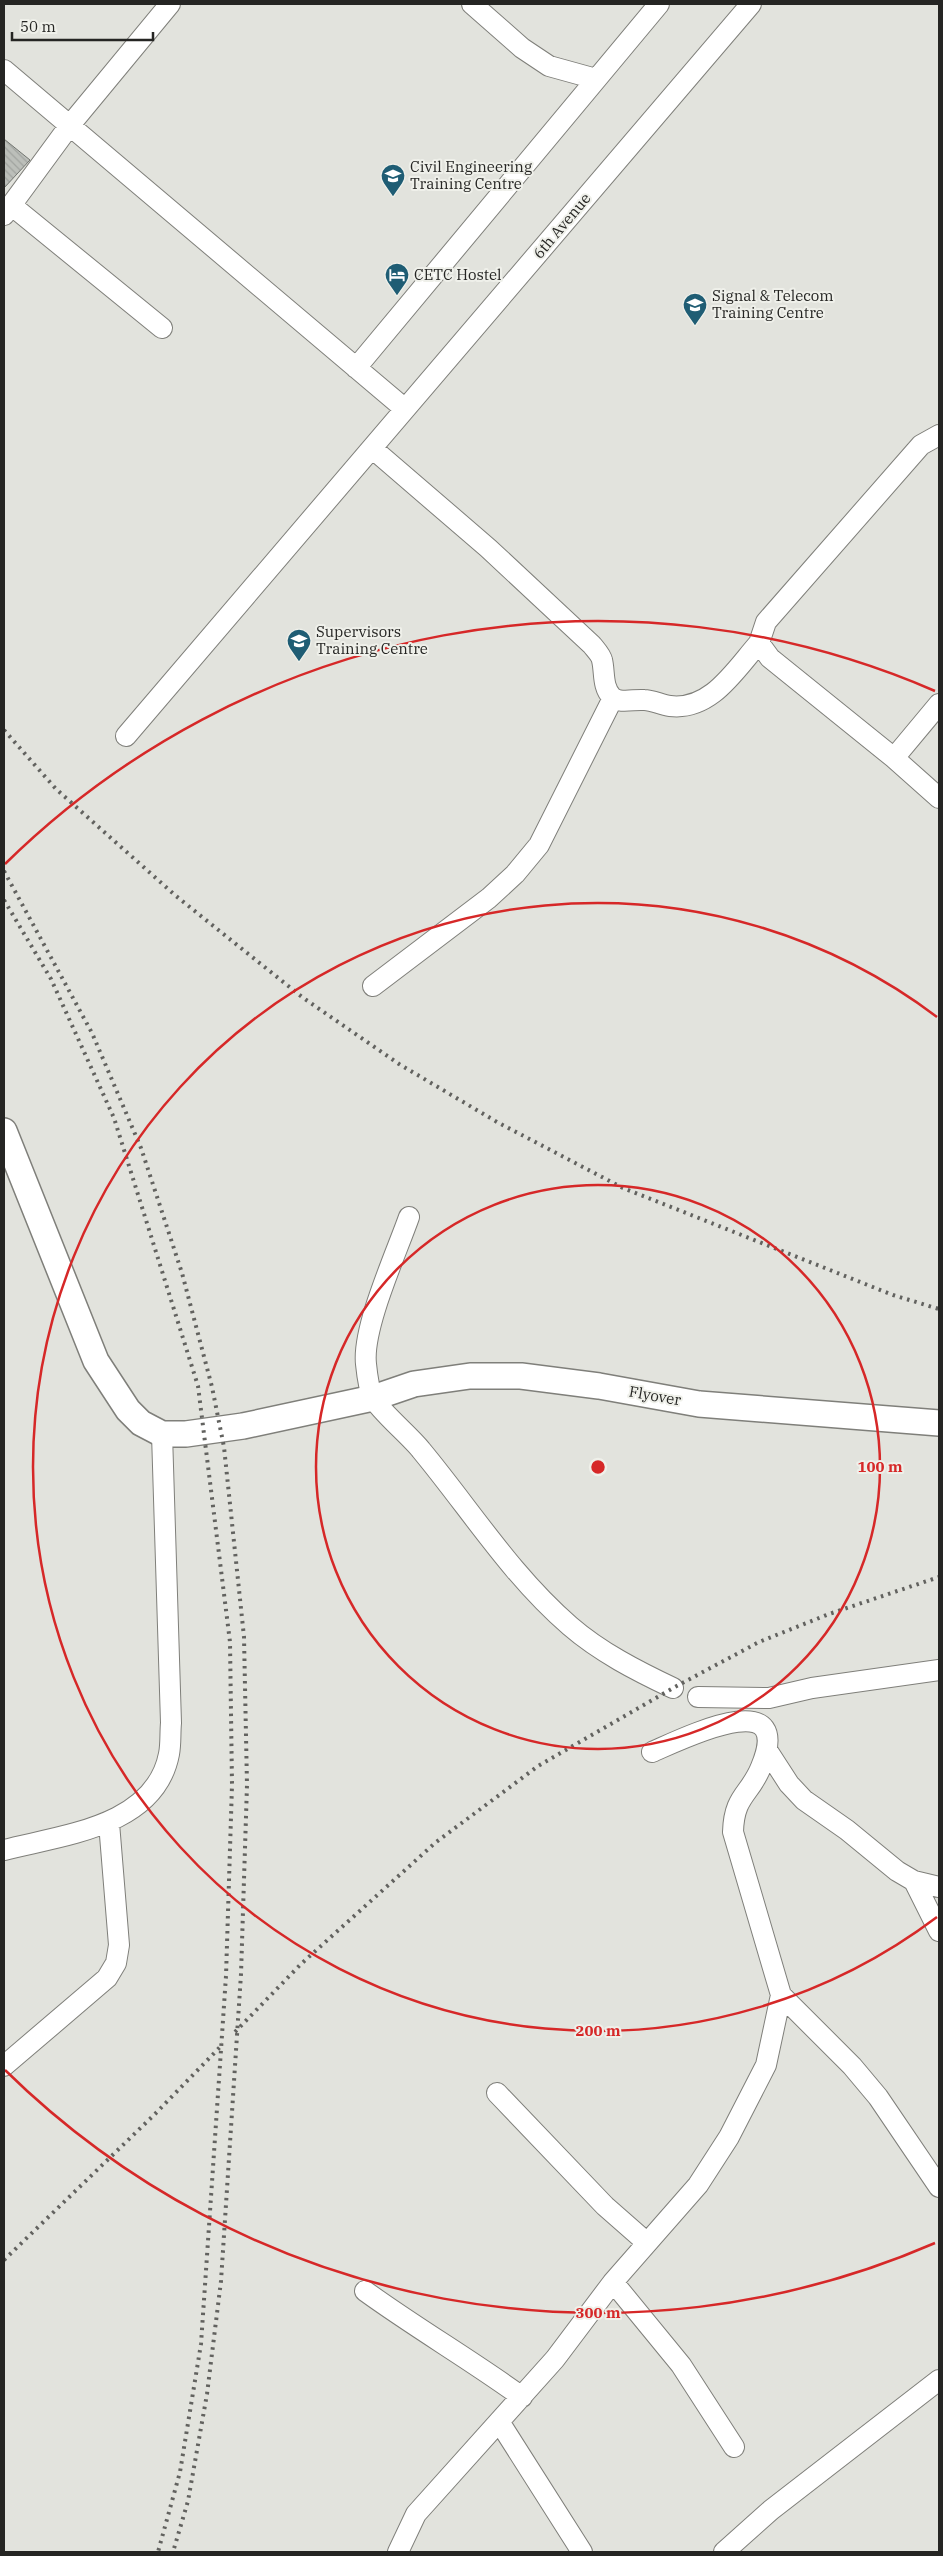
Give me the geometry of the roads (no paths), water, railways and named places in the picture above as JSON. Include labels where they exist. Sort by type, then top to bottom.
[{"type":"main road","points":[[4,1131],[96,1361],[128,1410],[141,1423],[162,1434]]},
{"type":"main road","name":"Flyover","points":[[162,1434],[186,1434],[243,1426],[373,1398],[414,1384],[470,1376],[521,1376],[600,1386],[699,1404],[939,1423]]},
{"type":"street","points":[[162,328],[7,210],[70,125],[170,4]]},
{"type":"street","points":[[472,4],[522,48],[550,66],[596,79]]},
{"type":"street","points":[[356,368],[659,4]]},
{"type":"street","name":"6th Avenue","points":[[126,736],[751,4]]},
{"type":"street","points":[[4,70],[406,409]]},
{"type":"street","points":[[373,448],[488,548],[592,645],[602,659],[604,679],[608,692],[613,698],[622,701],[633,699],[650,700],[670,706],[688,706],[706,699],[759,643],[766,622],[921,445],[939,435]]},
{"type":"street","points":[[759,643],[770,658],[894,758],[939,798]]},
{"type":"street","points":[[373,986],[489,898],[515,874],[539,845],[613,698]]},
{"type":"street","points":[[894,758],[939,704]]},
{"type":"street","points":[[409,1217],[371,1323],[365,1348],[373,1398],[421,1449],[525,1583],[547,1605],[596,1645],[638,1671],[673,1688]]},
{"type":"street","points":[[4,1850],[109,1823],[133,1808],[148,1794],[160,1778],[169,1754],[171,1723],[162,1434]]},
{"type":"street","points":[[698,1697],[768,1698],[812,1688],[939,1670]]},
{"type":"street","points":[[398,2552],[416,2514],[500,2423],[555,2359],[613,2282],[646,2242],[698,2185],[729,2137],[766,2065],[781,1995],[734,1832],[734,1817],[739,1800],[760,1769],[767,1750],[765,1729],[757,1723],[743,1720],[705,1728],[652,1752]]},
{"type":"street","points":[[767,1750],[789,1784],[804,1800],[846,1830],[897,1872],[914,1881],[939,1887]]},
{"type":"street","points":[[4,2066],[107,1978],[116,1963],[119,1946],[109,1823]]},
{"type":"street","points":[[914,1881],[939,1931]]},
{"type":"street","points":[[781,1995],[852,2066],[878,2097],[939,2187]]},
{"type":"street","points":[[497,2092],[605,2206],[646,2242]]},
{"type":"street","points":[[613,2282],[681,2365],[734,2446]]},
{"type":"street","points":[[365,2291],[419,2330],[468,2359],[522,2397]]},
{"type":"street","points":[[725,2552],[771,2510],[939,2380]]},
{"type":"street","points":[[500,2423],[582,2552]]},
{"type":"railway","points":[[4,730],[56,789],[176,896],[302,997],[399,1064],[497,1122],[623,1188],[893,1295],[939,1309]]},
{"type":"railway","points":[[4,871],[92,1033],[141,1148],[182,1273],[212,1387],[224,1447],[244,1637],[247,1785],[241,1974],[221,2281],[207,2394],[188,2501],[173,2552]]},
{"type":"railway","points":[[4,900],[51,979],[114,1118],[198,1386],[230,1642],[232,1785],[226,1976],[201,2344],[180,2472],[158,2552]]},
{"type":"railway","points":[[235,2032],[301,1964],[435,1843],[538,1766],[673,1688],[759,1642],[829,1614],[939,1577]]},
{"type":"railway","points":[[4,2260],[155,2114],[223,2044]]},
{"type":"place","name":"Civil Engineering Training Centre","points":[[393,197]]},
{"type":"place","name":"CETC Hostel","points":[[397,296]]},
{"type":"place","name":"Signal & Telecom Training Centre","points":[[695,326]]},
{"type":"place","name":"Supervisors Training Centre","points":[[299,662]]}]
